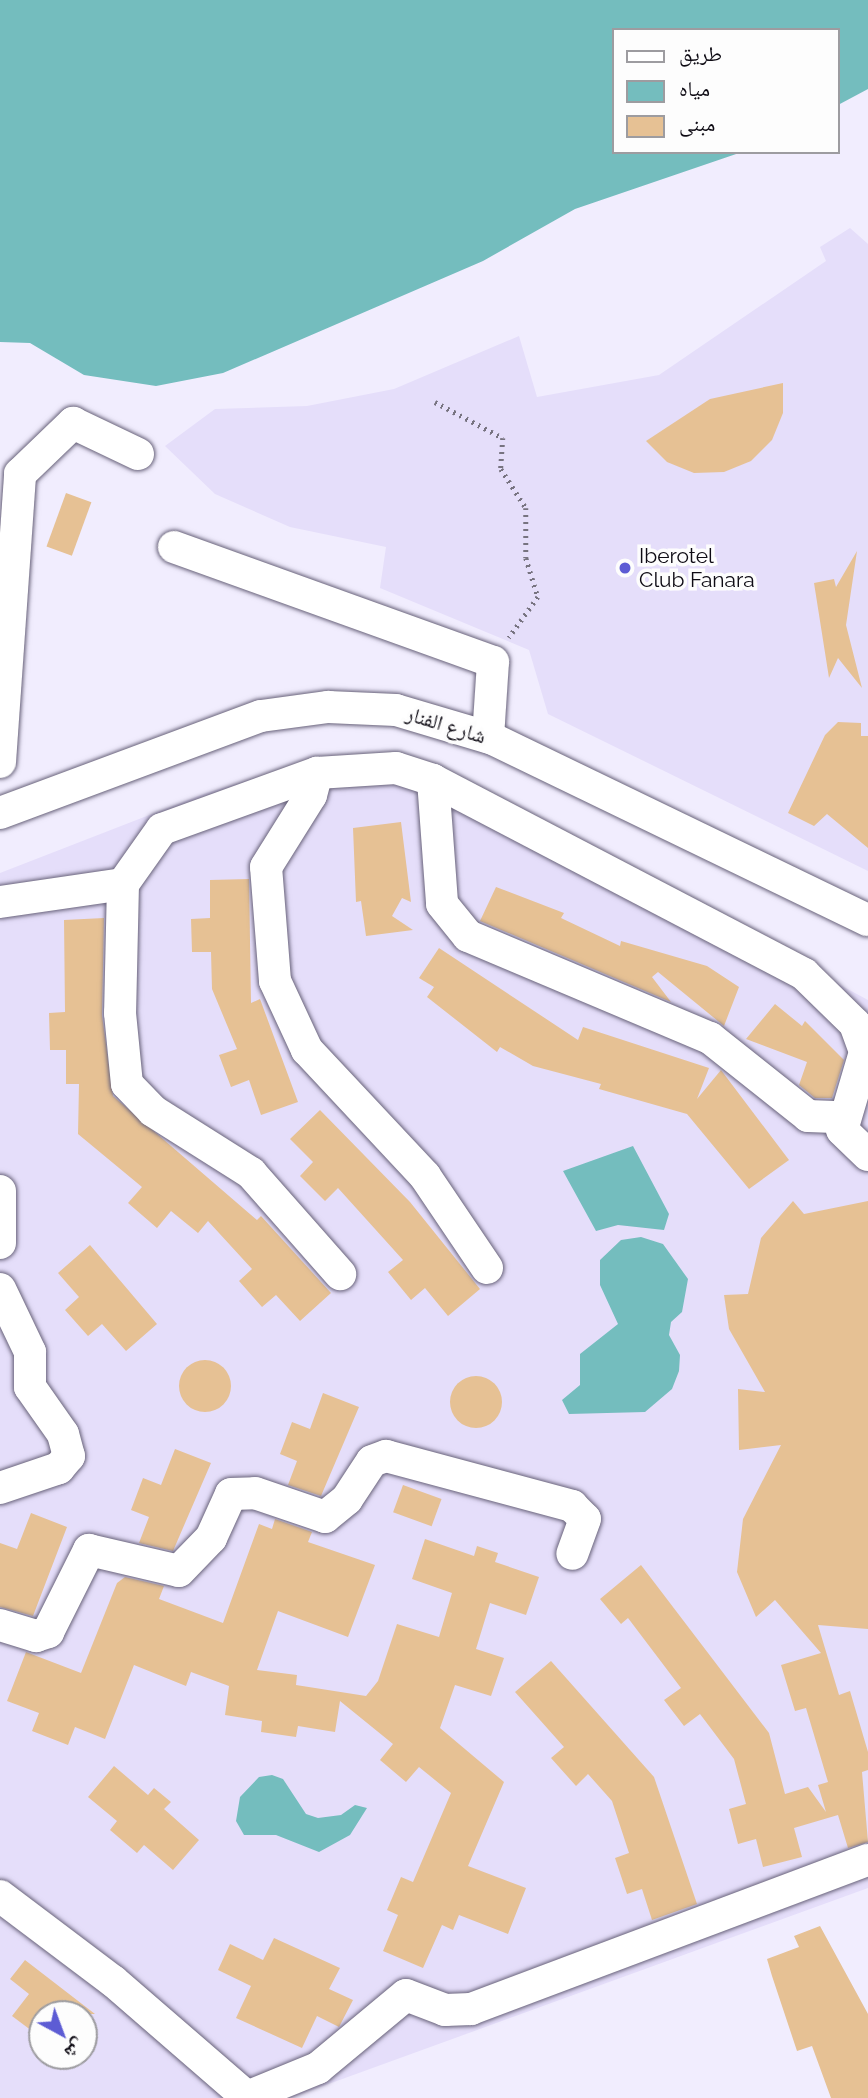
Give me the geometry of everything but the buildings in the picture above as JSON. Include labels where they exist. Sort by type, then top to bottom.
[{"type":"street","points":[[0,762],[20,474],[73,423],[138,454]]},
{"type":"street","points":[[174,547],[493,662],[488,737]]},
{"type":"street","name":"شارع الفنار","points":[[0,813],[229,725],[295,710],[396,710],[488,737],[868,920]]},
{"type":"street","points":[[340,1274],[251,1172],[153,1111],[127,1084],[120,1025],[123,884],[162,829],[317,773],[396,768],[433,780],[804,974],[834,998],[855,1024],[865,1052],[841,1117],[842,1130],[868,1155]]},
{"type":"street","points":[[317,773],[311,795],[266,867],[275,981],[307,1051],[425,1176],[487,1268]]},
{"type":"street","points":[[433,780],[442,904],[468,936],[710,1038],[808,1116],[841,1117]]},
{"type":"street","points":[[0,902],[123,884]]},
{"type":"street","points":[[0,1191],[0,1243]]},
{"type":"street","points":[[0,1289],[30,1352],[30,1387],[62,1434],[69,1456],[59,1468],[0,1488]]},
{"type":"street","points":[[0,1625],[36,1636],[48,1632],[89,1550],[179,1571],[211,1538],[231,1494],[255,1493],[325,1517],[347,1499],[372,1461],[386,1456],[572,1506],[585,1519],[572,1554]]},
{"type":"street","points":[[0,1896],[113,1981],[247,2098],[318,2068],[406,1995],[444,2010],[471,2009],[868,1860]]},
{"type":"path","points":[[435,402],[503,438],[501,468],[526,508],[526,558],[538,597],[493,662]]},
{"type":"shaded area","name":"Iberotel Club Fanara","points":[[850,228],[868,244],[868,871],[548,714],[529,650],[380,588],[386,547],[290,527],[215,494],[165,446],[215,409],[307,406],[394,389],[519,336],[537,397],[659,375],[826,261],[820,247]]},
{"type":"shaded area","points":[[392,756],[497,801],[868,1000],[868,1888],[290,2098],[0,2098],[0,873],[206,793],[288,768]]},
{"type":"water","points":[[0,0],[868,0],[868,89],[840,104],[840,28],[612,28],[612,154],[736,154],[575,209],[483,261],[223,373],[156,386],[84,375],[30,343],[0,342]]},
{"type":"water","points":[[633,1146],[669,1214],[664,1230],[618,1225],[596,1231],[563,1171]]},
{"type":"water","points":[[641,1237],[663,1244],[688,1279],[682,1312],[671,1322],[669,1335],[680,1355],[679,1371],[672,1389],[645,1412],[569,1414],[562,1400],[580,1385],[580,1354],[618,1324],[600,1285],[600,1260],[621,1240]]},
{"type":"water","points":[[272,1775],[283,1779],[306,1814],[318,1818],[341,1815],[355,1805],[367,1808],[350,1835],[319,1852],[276,1835],[244,1835],[236,1821],[240,1797],[259,1777]]},
{"type":"place","name":"Iberotel Club Fanara","points":[[625,568]]}]
